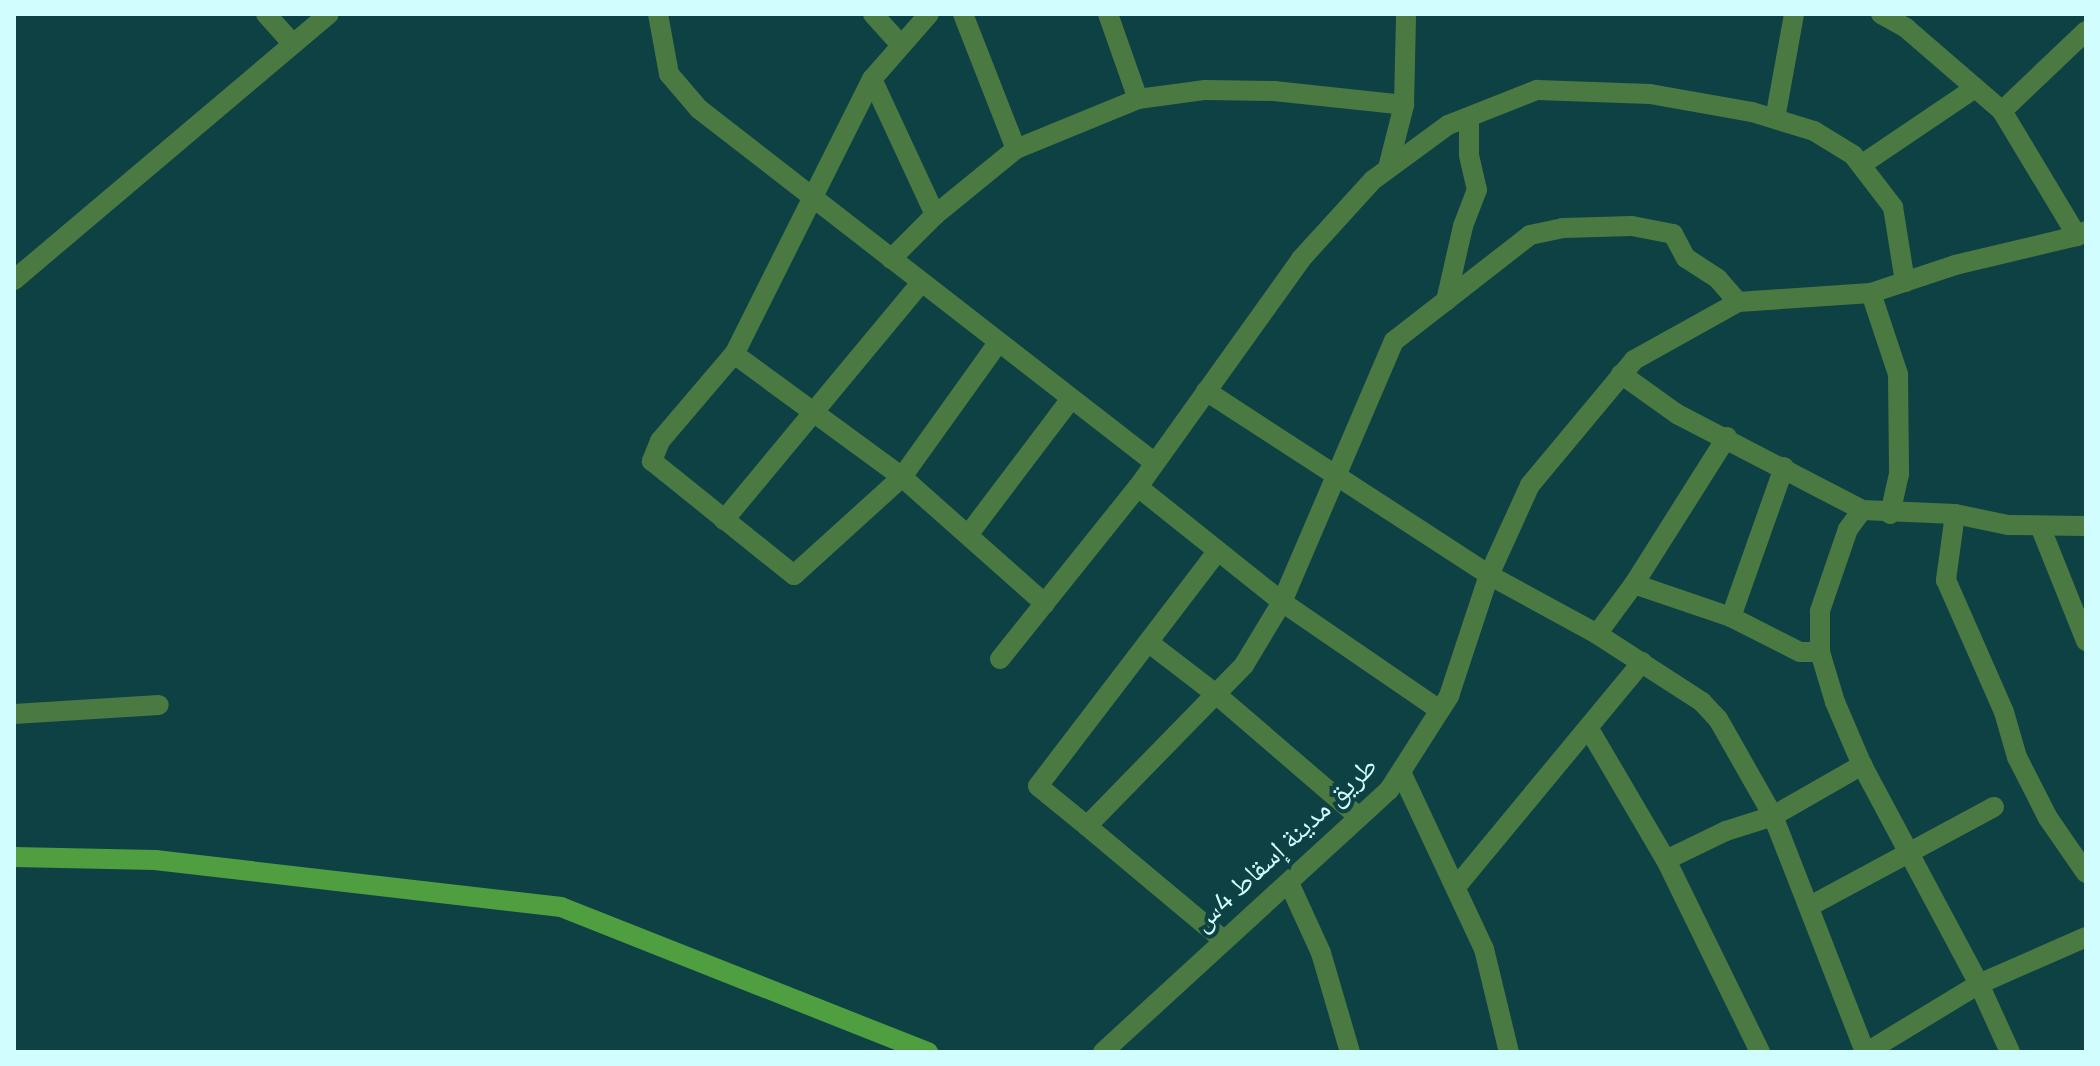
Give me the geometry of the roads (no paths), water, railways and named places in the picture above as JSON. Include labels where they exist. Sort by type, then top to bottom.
[{"type":"main road","points":[[14,857],[155,860],[561,907],[928,1052]]},
{"type":"street","points":[[266,14],[293,44]]},
{"type":"street","points":[[14,280],[329,14]]},
{"type":"street","points":[[658,14],[669,74],[699,109],[1155,463]]},
{"type":"street","points":[[873,14],[900,44]]},
{"type":"street","points":[[929,14],[872,79],[734,354],[660,441],[652,461],[794,575],[902,477],[998,343]]},
{"type":"street","points":[[963,14],[1016,149]]},
{"type":"street","points":[[1108,14],[1138,99]]},
{"type":"street","points":[[1388,168],[1404,105],[1406,14]]},
{"type":"street","points":[[1775,119],[1794,14]]},
{"type":"street","points":[[1892,16],[2002,111],[2081,234]]},
{"type":"street","points":[[2002,111],[2086,31]]},
{"type":"street","points":[[872,79],[935,215]]},
{"type":"street","points":[[1861,165],[1975,88]]},
{"type":"street","points":[[891,259],[935,215],[1016,149],[1138,99],[1205,90],[1260,91],[1404,105]]},
{"type":"street","points":[[1000,659],[1138,487],[1301,259],[1373,180],[1448,125],[1469,120],[1537,90],[1650,94],[1775,119],[1814,131],[1853,155],[1893,207],[1905,282]]},
{"type":"street","points":[[1446,301],[1463,226],[1477,190],[1469,154],[1469,120]]},
{"type":"street","points":[[1087,826],[1244,665],[1282,602],[1394,341],[1530,235],[1563,228],[1632,226],[1673,234],[1686,258],[1718,279],[1738,302]]},
{"type":"street","name":"طريق مدينة إسقاط 4س","points":[[1103,1052],[1222,939],[1289,883],[1389,790],[1449,696],[1489,575],[1530,485],[1634,360],[1738,302],[1871,293],[1955,265],[2081,234]]},
{"type":"street","points":[[724,520],[817,413],[921,283]]},
{"type":"street","points":[[1871,293],[1898,374],[1899,474],[1890,514]]},
{"type":"street","points":[[734,354],[902,477],[1045,604]]},
{"type":"street","points":[[1621,374],[1677,414],[1727,437],[1862,510],[1890,514],[1955,514],[2008,525],[2086,526]]},
{"type":"street","points":[[1206,391],[1336,479],[1489,575],[1597,634],[1683,687],[1718,719],[1773,816],[1866,1052],[1979,984],[2086,937]]},
{"type":"street","points":[[968,535],[1071,399]]},
{"type":"street","points":[[1597,634],[1634,584],[1727,437]]},
{"type":"street","points":[[1731,617],[1784,467]]},
{"type":"street","points":[[1138,487],[1282,602],[1440,710]]},
{"type":"street","points":[[1862,510],[1848,529],[1820,611],[1820,652],[1835,702],[1862,765],[1912,853],[2010,1052]]},
{"type":"street","points":[[1955,514],[1946,580],[1999,698],[2017,757],[2048,818],[2086,873]]},
{"type":"street","points":[[2040,526],[2086,641]]},
{"type":"street","points":[[1217,552],[1038,786],[1222,939]]},
{"type":"street","points":[[1634,584],[1731,617],[1800,652],[1820,652]]},
{"type":"street","points":[[1148,642],[1217,695],[1359,817]]},
{"type":"street","points":[[1456,887],[1642,662]]},
{"type":"street","points":[[14,714],[159,705]]},
{"type":"street","points":[[1589,729],[1666,860],[1760,1052]]},
{"type":"street","points":[[1666,860],[1726,831],[1773,816],[1862,765]]},
{"type":"street","points":[[1401,772],[1484,949],[1509,1052]]},
{"type":"street","points":[[1810,906],[1994,807]]},
{"type":"street","points":[[1289,883],[1321,953],[1350,1052]]}]
